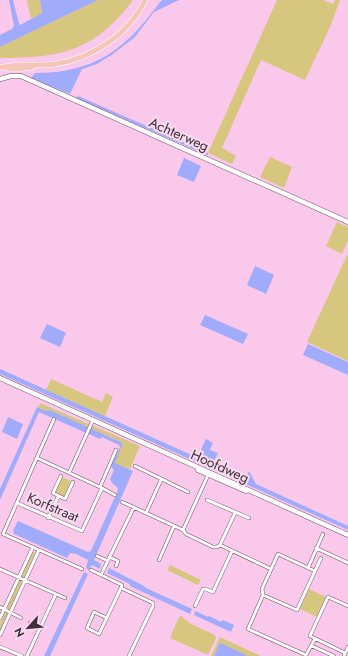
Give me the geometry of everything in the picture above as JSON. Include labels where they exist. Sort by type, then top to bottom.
[{"type":"main road","points":[[2,67],[56,64],[75,59],[99,48],[114,38],[130,23],[145,0]]},
{"type":"main road","name":"Achterweg","points":[[0,79],[11,76],[21,76],[348,222]]},
{"type":"main road","name":"Hoofdweg","points":[[0,378],[348,534]]},
{"type":"street","points":[[54,419],[3,534],[82,569]]},
{"type":"street","points":[[69,473],[88,434],[93,420]]},
{"type":"street","name":"Korfstraat","points":[[17,503],[48,518],[82,531],[116,450]]},
{"type":"street","points":[[37,458],[115,495]]},
{"type":"street","points":[[135,466],[188,492]]},
{"type":"street","points":[[183,530],[209,473]]},
{"type":"street","points":[[60,476],[53,493],[58,497],[65,499],[73,482]]},
{"type":"street","points":[[146,513],[162,480]]},
{"type":"street","points":[[48,518],[58,497]]},
{"type":"street","points":[[207,500],[249,518]]},
{"type":"street","points":[[122,502],[183,530],[186,534],[213,547],[220,545],[235,513]]},
{"type":"street","points":[[101,575],[134,507]]},
{"type":"street","points":[[159,560],[174,526]]},
{"type":"street","points":[[308,568],[323,534]]},
{"type":"street","points":[[220,545],[271,569]]},
{"type":"street","points":[[0,618],[33,547]]},
{"type":"street","points":[[316,548],[348,563]]},
{"type":"street","points":[[0,635],[39,550]]},
{"type":"street","points":[[195,606],[203,589],[213,592],[232,551]]},
{"type":"street","points":[[315,571],[278,554],[262,589],[263,595],[248,629],[306,655],[315,639]]},
{"type":"street","points":[[97,556],[118,561],[116,566]]},
{"type":"street","points":[[263,595],[297,610],[321,558]]},
{"type":"street","points":[[0,569],[65,598]]},
{"type":"street","points":[[91,570],[122,585],[121,588],[153,603],[153,606],[129,656]]},
{"type":"street","points":[[107,618],[94,612],[87,628],[99,634],[107,618],[121,588]]},
{"type":"street","points":[[27,656],[56,594]]},
{"type":"street","points":[[348,606],[328,597],[310,636],[345,654],[348,647]]},
{"type":"street","points":[[0,607],[21,618]]},
{"type":"street","points":[[30,623],[40,627]]},
{"type":"street","points":[[312,646],[334,656]]},
{"type":"street","points":[[0,647],[22,656]]},
{"type":"shaded area","points":[[27,0],[40,0],[42,13],[31,19]]},
{"type":"shaded area","points":[[98,0],[133,0],[105,31],[90,41],[75,48],[59,53],[41,56],[0,58],[0,47]]},
{"type":"shaded area","points":[[277,0],[323,0],[333,4],[335,0],[340,0],[330,27],[305,80],[261,60],[222,148],[236,156],[232,164],[208,153]]},
{"type":"shaded area","points":[[270,157],[292,167],[284,188],[260,177]]},
{"type":"shaded area","points":[[337,222],[348,227],[348,240],[342,254],[326,246]]},
{"type":"shaded area","points":[[348,255],[348,361],[307,342]]},
{"type":"shaded area","points":[[51,379],[102,402],[106,393],[113,397],[105,416],[46,390]]},
{"type":"shaded area","points":[[40,403],[140,446],[130,469],[114,463],[123,443],[50,410],[46,411],[38,408]]},
{"type":"shaded area","points":[[62,477],[71,481],[64,497],[55,493]]},
{"type":"shaded area","points":[[33,551],[35,553],[0,630],[0,623]]},
{"type":"shaded area","points":[[170,565],[201,580],[198,585],[167,570]]},
{"type":"shaded area","points":[[309,589],[326,597],[317,617],[300,609]]},
{"type":"shaded area","points":[[181,616],[191,624],[215,635],[216,638],[208,655],[170,638],[179,617]]},
{"type":"shaded area","points":[[220,637],[261,656],[248,656],[221,643],[219,644],[214,656],[211,656]]},
{"type":"water","points":[[9,0],[13,0],[20,25],[42,13],[40,0],[98,0],[0,47],[0,35],[12,29],[14,26]]},
{"type":"water","points":[[162,0],[179,0],[154,12],[135,37],[113,54],[97,64],[82,69],[70,94],[31,78],[35,73],[75,69],[92,63],[107,55],[135,33]]},
{"type":"water","points":[[78,96],[208,153],[208,155],[76,98]]},
{"type":"water","points":[[184,158],[201,166],[194,182],[177,175]]},
{"type":"water","points":[[255,266],[274,275],[266,294],[247,285]]},
{"type":"water","points":[[205,315],[248,334],[243,344],[200,325]]},
{"type":"water","points":[[47,324],[66,333],[60,347],[40,338]]},
{"type":"water","points":[[308,344],[348,362],[348,375],[303,355]]},
{"type":"water","points":[[0,369],[245,479],[249,471],[256,484],[348,526],[348,530],[0,374]]},
{"type":"water","points":[[37,407],[46,411],[50,410],[123,443],[115,463],[133,471],[94,560],[101,564],[100,569],[92,565],[89,570],[86,568],[88,560],[76,554],[70,553],[67,558],[14,534],[13,531],[18,521],[88,552],[91,551],[118,490],[110,479],[114,470],[111,466],[120,447],[119,445],[102,437],[100,439],[39,412],[0,500],[0,489]]},
{"type":"water","points":[[8,417],[23,424],[17,439],[2,432]]},
{"type":"water","points":[[206,439],[213,443],[210,450],[218,453],[214,461],[199,454]]},
{"type":"water","points":[[109,568],[146,588],[192,609],[190,614],[130,586],[130,584],[107,573]]},
{"type":"water","points":[[84,572],[88,574],[50,656],[44,656]]},
{"type":"water","points":[[195,611],[221,622],[223,620],[234,625],[231,632],[194,615]]},
{"type":"water","points":[[221,643],[248,656],[214,656],[219,644]]}]
